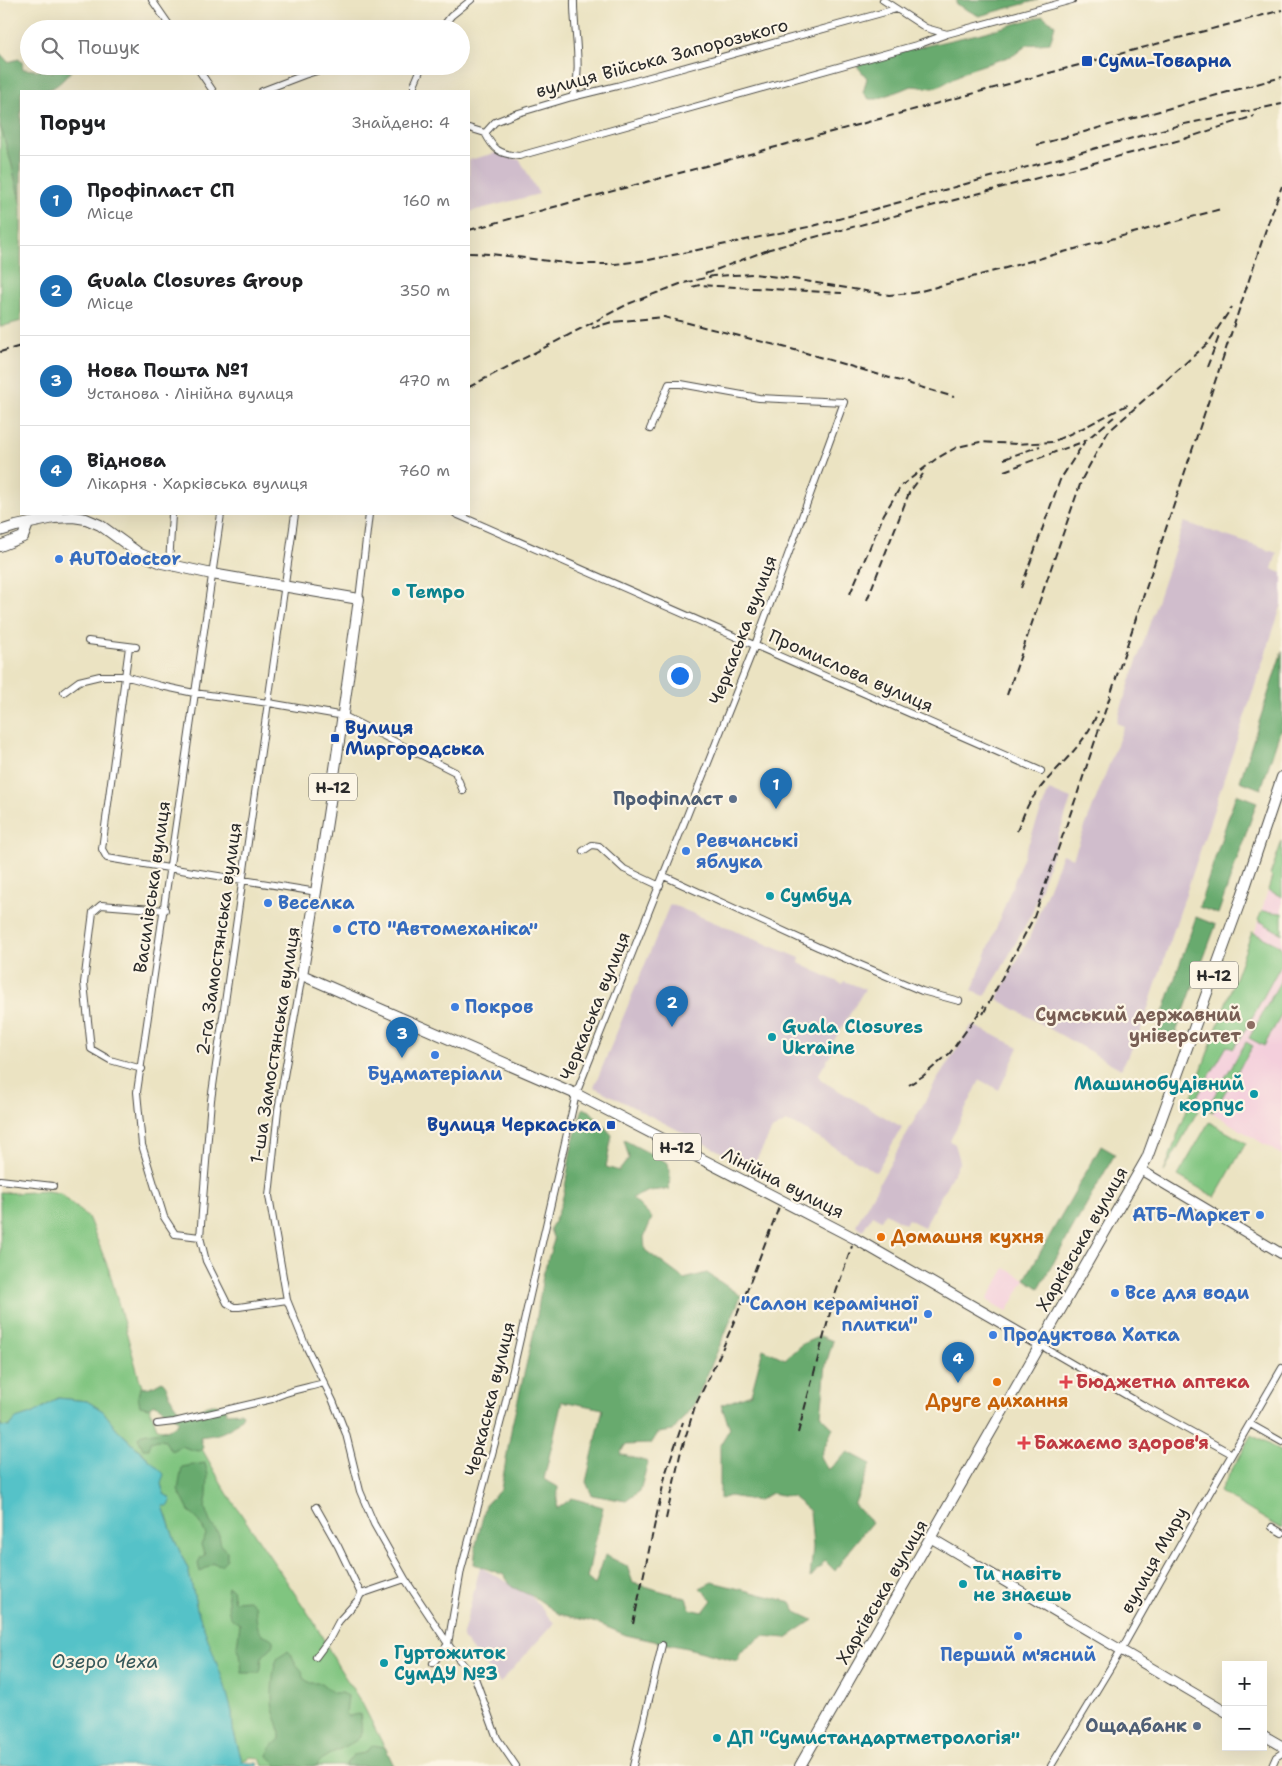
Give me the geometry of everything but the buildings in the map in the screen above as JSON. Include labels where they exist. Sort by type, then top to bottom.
[{"type":"main road","points":[[0,531],[54,518],[73,517],[86,519],[100,525],[140,554],[169,565],[212,574],[359,598]]},
{"type":"main road","points":[[0,546],[23,537],[28,524]]},
{"type":"main road","name":"1-ша Замостянська вулиця","points":[[302,975],[317,892],[344,716],[359,598]]},
{"type":"main road","name":"Харківська вулиця","points":[[800,1766],[1147,1158],[1186,1053],[1282,778]]},
{"type":"main road","name":"Лінійна вулиця","points":[[302,975],[576,1094],[854,1238],[1040,1345]]},
{"type":"main road","points":[[1140,1170],[1282,1254]]},
{"type":"main road","points":[[931,1538],[1222,1710]]},
{"type":"main road","points":[[1267,1737],[1282,1746]]},
{"type":"street","points":[[152,0],[166,20]]},
{"type":"street","points":[[448,20],[471,0]]},
{"type":"street","points":[[572,97],[577,88],[574,0]]},
{"type":"street","points":[[883,0],[926,28],[947,34]]},
{"type":"street","points":[[470,128],[484,133],[497,151],[519,156],[1072,0]]},
{"type":"street","name":"вулиця Війська Запорозького","points":[[484,133],[495,122],[572,97],[896,9]]},
{"type":"street","points":[[202,75],[212,90]]},
{"type":"street","points":[[265,90],[304,75]]},
{"type":"street","points":[[414,90],[414,84],[418,75]]},
{"type":"street","name":"Черкаська вулиця","points":[[448,1644],[461,1570],[504,1409],[576,1094],[755,645],[844,402],[759,398],[681,384],[668,384],[650,428]]},
{"type":"street","points":[[169,565],[172,515]]},
{"type":"street","name":"Василівська вулиця","points":[[200,1237],[175,1234],[164,1217],[142,1145],[137,1092],[165,910],[220,515]]},
{"type":"street","name":"2-га Замостянська вулиця","points":[[287,1300],[239,1307],[234,1307],[227,1303],[206,1262],[200,1237],[210,1100],[295,515]]},
{"type":"street","name":"1-ша Замостянська вулиця","points":[[359,598],[369,515]]},
{"type":"street","name":"Промислова вулиця","points":[[458,515],[1041,771]]},
{"type":"street","points":[[88,642],[116,643],[132,647],[124,676],[102,849],[107,858],[317,892]]},
{"type":"street","points":[[64,692],[79,681],[100,676],[124,676],[161,686],[194,692],[344,716],[456,772],[463,791]]},
{"type":"street","points":[[584,851],[592,845],[599,846],[624,869],[660,886]]},
{"type":"street","points":[[664,876],[818,947],[913,988],[958,1001]]},
{"type":"street","points":[[142,1069],[110,1060],[91,1049],[84,984],[93,912],[101,905],[165,910]]},
{"type":"street","name":"1-ша Замостянська вулиця","points":[[302,975],[278,1110],[269,1196],[287,1300],[304,1342],[334,1401],[346,1434],[360,1491],[374,1524],[405,1579],[456,1656],[475,1678],[497,1738],[516,1766]]},
{"type":"street","points":[[0,1180],[53,1186]]},
{"type":"street","name":"Лінійна вулиця","points":[[1040,1345],[1232,1454]]},
{"type":"street","name":"вулиця Миру","points":[[1051,1766],[1121,1650],[1282,1368]]},
{"type":"street","points":[[157,1424],[174,1422],[264,1401],[283,1393],[324,1383]]},
{"type":"street","points":[[1250,1424],[1282,1442]]},
{"type":"street","points":[[316,1507],[338,1546],[361,1594]]},
{"type":"street","points":[[1272,1528],[1282,1533]]},
{"type":"street","points":[[316,1657],[330,1638],[339,1621],[361,1594],[405,1579]]},
{"type":"street","points":[[434,1663],[448,1644]]},
{"type":"street","points":[[633,1766],[662,1644]]},
{"type":"street","points":[[1272,1766],[1276,1757],[1282,1753]]},
{"type":"shaded area","points":[[495,153],[520,160],[539,194],[470,212],[470,160]]},
{"type":"shaded area","points":[[1184,522],[1277,553],[1272,569],[1282,573],[1282,604],[1139,1035],[1121,1069],[997,999],[1029,938],[1062,854],[1073,858],[1124,726],[1116,723]]},
{"type":"shaded area","points":[[1049,790],[1071,799],[1032,913],[985,996],[972,991]]},
{"type":"shaded area","name":"Сумський державний університет","points":[[1282,841],[1282,1155],[1191,1100],[1249,951],[1272,877],[1270,875]]},
{"type":"shaded area","points":[[670,904],[800,958],[799,963],[842,984],[844,981],[865,989],[830,1047],[833,1051],[818,1075],[822,1081],[902,1127],[876,1172],[796,1125],[786,1122],[772,1130],[752,1168],[594,1087]]},
{"type":"shaded area","points":[[972,1025],[1019,1047],[999,1090],[980,1080],[950,1141],[955,1144],[960,1161],[924,1227],[908,1219],[905,1224],[885,1213],[881,1220],[872,1215],[863,1230],[856,1225],[935,1083]]},
{"type":"shaded area","points":[[1005,1268],[1025,1279],[1007,1312],[987,1300]]},
{"type":"shaded area","points":[[480,1567],[529,1594],[554,1623],[500,1683],[462,1638]]},
{"type":"green space","points":[[957,0],[1038,0],[979,16],[956,4]]},
{"type":"green space","points":[[1043,16],[1055,25],[1050,43],[1027,45],[1014,55],[968,70],[933,88],[912,86],[877,99],[869,99],[863,93],[867,78],[857,66],[872,58],[982,33]]},
{"type":"green space","points":[[0,53],[8,62],[20,60],[20,75],[67,75],[57,85],[46,90],[20,90],[20,201],[0,125]]},
{"type":"green space","points":[[0,125],[20,201],[20,321],[0,327]]},
{"type":"green space","points":[[1282,651],[1282,725],[1261,789],[1240,781]]},
{"type":"green space","points":[[1236,794],[1257,802],[1218,914],[1199,907]]},
{"type":"green space","points":[[1282,841],[1282,897],[1268,890],[1272,877],[1270,875]]},
{"type":"green space","points":[[1262,911],[1282,913],[1282,934],[1258,920]]},
{"type":"green space","points":[[1196,917],[1216,925],[1172,1043],[1155,1036]]},
{"type":"green space","points":[[1252,932],[1280,946],[1282,950],[1282,963],[1242,1036],[1233,1049],[1227,1046],[1196,1099],[1202,1103],[1164,1172]]},
{"type":"green space","points":[[1282,978],[1282,1014],[1264,1046],[1249,1038]]},
{"type":"green space","points":[[1246,1042],[1253,1046],[1213,1112],[1207,1108]]},
{"type":"green space","points":[[583,1108],[590,1111],[612,1135],[606,1167],[619,1171],[629,1158],[624,1140],[668,1163],[669,1189],[649,1191],[632,1198],[652,1218],[644,1237],[645,1250],[684,1279],[707,1273],[741,1296],[695,1403],[673,1431],[658,1433],[651,1444],[625,1445],[620,1454],[648,1462],[640,1491],[626,1501],[592,1495],[586,1482],[603,1409],[562,1401],[544,1479],[558,1487],[557,1509],[572,1498],[603,1507],[587,1578],[595,1585],[605,1555],[627,1566],[633,1583],[686,1598],[690,1609],[703,1612],[712,1600],[700,1588],[712,1582],[791,1602],[796,1612],[813,1620],[786,1638],[763,1636],[741,1652],[737,1661],[626,1635],[597,1623],[559,1614],[536,1598],[512,1587],[504,1575],[474,1564],[476,1544],[486,1504],[501,1489],[512,1425],[536,1323],[543,1275],[554,1240],[550,1229],[562,1200],[571,1150]]},
{"type":"green space","points":[[1209,1122],[1246,1143],[1215,1197],[1178,1176]]},
{"type":"green space","points":[[1101,1146],[1115,1154],[1039,1288],[1025,1279]]},
{"type":"green space","points":[[47,1191],[60,1193],[89,1219],[109,1270],[140,1381],[157,1428],[194,1435],[227,1493],[314,1622],[338,1666],[363,1705],[394,1766],[263,1766],[260,1758],[251,1757],[242,1761],[233,1730],[232,1712],[197,1609],[188,1569],[175,1541],[163,1506],[169,1497],[164,1494],[149,1459],[117,1429],[103,1411],[87,1401],[58,1398],[34,1413],[16,1419],[9,1427],[1,1426],[0,1192]]},
{"type":"green space","points":[[820,1336],[833,1341],[826,1364],[821,1416],[833,1428],[820,1457],[828,1470],[848,1452],[871,1464],[854,1505],[872,1522],[835,1571],[825,1561],[810,1578],[813,1547],[810,1511],[793,1497],[771,1493],[758,1501],[730,1496],[720,1499],[720,1445],[730,1428],[721,1405],[751,1394],[763,1349],[785,1359],[802,1344]]},
{"type":"green space","points":[[162,1381],[171,1399],[180,1410],[189,1412],[213,1404],[224,1405],[227,1413],[240,1412],[243,1414],[235,1425],[226,1431],[200,1437],[203,1448],[200,1451],[181,1446],[171,1451],[165,1441],[158,1440],[150,1442],[149,1449],[143,1449],[138,1438],[140,1435],[166,1430],[176,1425],[179,1421],[154,1404],[148,1408],[140,1406],[138,1396],[140,1388],[151,1387]]},
{"type":"green space","points":[[1252,1435],[1282,1452],[1282,1529],[1219,1492]]},
{"type":"green space","points":[[205,1463],[208,1475],[205,1508],[210,1522],[219,1535],[221,1546],[227,1551],[227,1559],[221,1565],[213,1563],[200,1572],[198,1564],[201,1557],[205,1555],[201,1545],[206,1535],[200,1522],[189,1511],[178,1490],[182,1467]]},
{"type":"green space","points":[[228,1587],[232,1589],[234,1601],[249,1600],[255,1606],[259,1631],[273,1641],[271,1648],[262,1658],[259,1673],[242,1673],[240,1654],[237,1647],[240,1624],[229,1614]]},
{"type":"green space","points":[[288,1651],[302,1671],[303,1678],[310,1683],[321,1683],[333,1693],[342,1693],[348,1696],[346,1714],[349,1716],[360,1714],[361,1734],[359,1738],[327,1756],[317,1766],[278,1766],[268,1756],[270,1748],[280,1739],[279,1726],[272,1705],[274,1668],[278,1658]]},
{"type":"green space","points":[[373,1745],[385,1747],[394,1766],[344,1766],[353,1755],[365,1753]]},
{"type":"water","name":"Озеро Чеха","points":[[58,1398],[87,1401],[103,1411],[117,1429],[164,1474],[161,1484],[164,1494],[171,1501],[169,1506],[163,1506],[175,1541],[188,1569],[197,1609],[225,1686],[232,1712],[233,1730],[242,1761],[257,1763],[258,1766],[0,1766],[0,1423],[1,1426],[9,1427],[16,1419],[34,1413]]},
{"type":"railway","points":[[470,230],[1282,10]]},
{"type":"railway","points":[[1037,145],[1282,77]]},
{"type":"railway","points":[[470,253],[574,264],[615,264],[649,260],[813,226],[1180,125],[1282,104]]},
{"type":"railway","points":[[766,250],[1184,139],[1254,116]]},
{"type":"railway","points":[[983,1014],[1034,917],[1077,795],[1282,186]]},
{"type":"railway","points":[[470,386],[628,304],[680,284],[713,276],[753,274],[889,295],[914,293],[1221,209]]},
{"type":"railway","points":[[705,274],[773,248]]},
{"type":"railway","points":[[692,287],[700,285],[842,293]]},
{"type":"railway","points":[[1007,695],[1082,479],[1108,432],[1208,343],[1232,307]]},
{"type":"railway","points":[[592,328],[612,322],[664,317],[799,351],[954,397]]},
{"type":"railway","points":[[1207,367],[1220,334]]},
{"type":"railway","points":[[0,352],[20,346]]},
{"type":"railway","points":[[850,594],[884,514],[901,486],[936,459],[957,447],[980,442],[1017,444],[1052,442],[1131,403]]},
{"type":"railway","points":[[1021,588],[1060,480],[1085,441],[1114,417]]},
{"type":"railway","points":[[1004,471],[1085,441]]},
{"type":"railway","points":[[1004,459],[1040,446]]},
{"type":"railway","points":[[867,600],[909,493],[923,474]]},
{"type":"railway","points":[[1017,831],[1031,800],[1042,785],[1078,746],[1093,724],[1098,711]]},
{"type":"railway","points":[[909,1085],[923,1076],[950,1053],[984,1006]]},
{"type":"railway","points":[[666,1519],[680,1455],[695,1406],[718,1359],[744,1298],[779,1207]]},
{"type":"railway","points":[[798,1433],[834,1298],[852,1246]]},
{"type":"railway","points":[[633,1624],[666,1472],[683,1422]]},
{"type":"place","name":"Суми-Товарна","points":[[1087,61]]},
{"type":"place","name":"AUTOdoctor","points":[[59,559]]},
{"type":"place","name":"Tempo","points":[[396,592]]},
{"type":"place","name":"Вулиця Миргородська","points":[[335,738]]},
{"type":"place","name":"Профіпласт","points":[[733,799]]},
{"type":"place","name":"Профіпласт СП","points":[[776,809]]},
{"type":"place","name":"Ревчанські яблука","points":[[686,851]]},
{"type":"place","name":"Сумбуд","points":[[770,896]]},
{"type":"place","name":"Веселка","points":[[268,903]]},
{"type":"place","name":"СТО \"Автомеханіка\"","points":[[337,929]]},
{"type":"place","name":"Покров","points":[[455,1007]]},
{"type":"place","name":"Сумський державний університет","points":[[1251,1025]]},
{"type":"place","name":"Guala Closures Group","points":[[672,1027]]},
{"type":"place","name":"Guala Closures Ukraine","points":[[772,1037]]},
{"type":"place","name":"Будматеріали","points":[[435,1055]]},
{"type":"place","name":"Нова Пошта №1","points":[[402,1058]]},
{"type":"place","name":"Машинобудівний корпус","points":[[1254,1094]]},
{"type":"place","name":"Вулиця Черкаська","points":[[611,1125]]},
{"type":"place","name":"АТБ-Маркет","points":[[1260,1215]]},
{"type":"place","name":"Домашня кухня","points":[[881,1237]]},
{"type":"place","name":"Все для води","points":[[1115,1293]]},
{"type":"place","name":"\"Салон керамічної плитки\"","points":[[928,1314]]},
{"type":"place","name":"Продуктова Хатка","points":[[993,1335]]},
{"type":"place","name":"Друге дихання","points":[[997,1382]]},
{"type":"place","name":"Бюджетна аптека","points":[[1066,1382]]},
{"type":"place","name":"Віднова","points":[[958,1383]]},
{"type":"place","name":"Бажаємо здоров'я","points":[[1024,1443]]},
{"type":"place","name":"Ти навіть не знаєшь","points":[[963,1584]]},
{"type":"place","name":"Перший м'ясний","points":[[1018,1636]]},
{"type":"place","name":"Гуртожиток СумДУ №3","points":[[384,1663]]},
{"type":"place","name":"Ощадбанк","points":[[1197,1726]]},
{"type":"place","name":"ДП \"Сумистандартметрологія\"","points":[[717,1738]]}]
